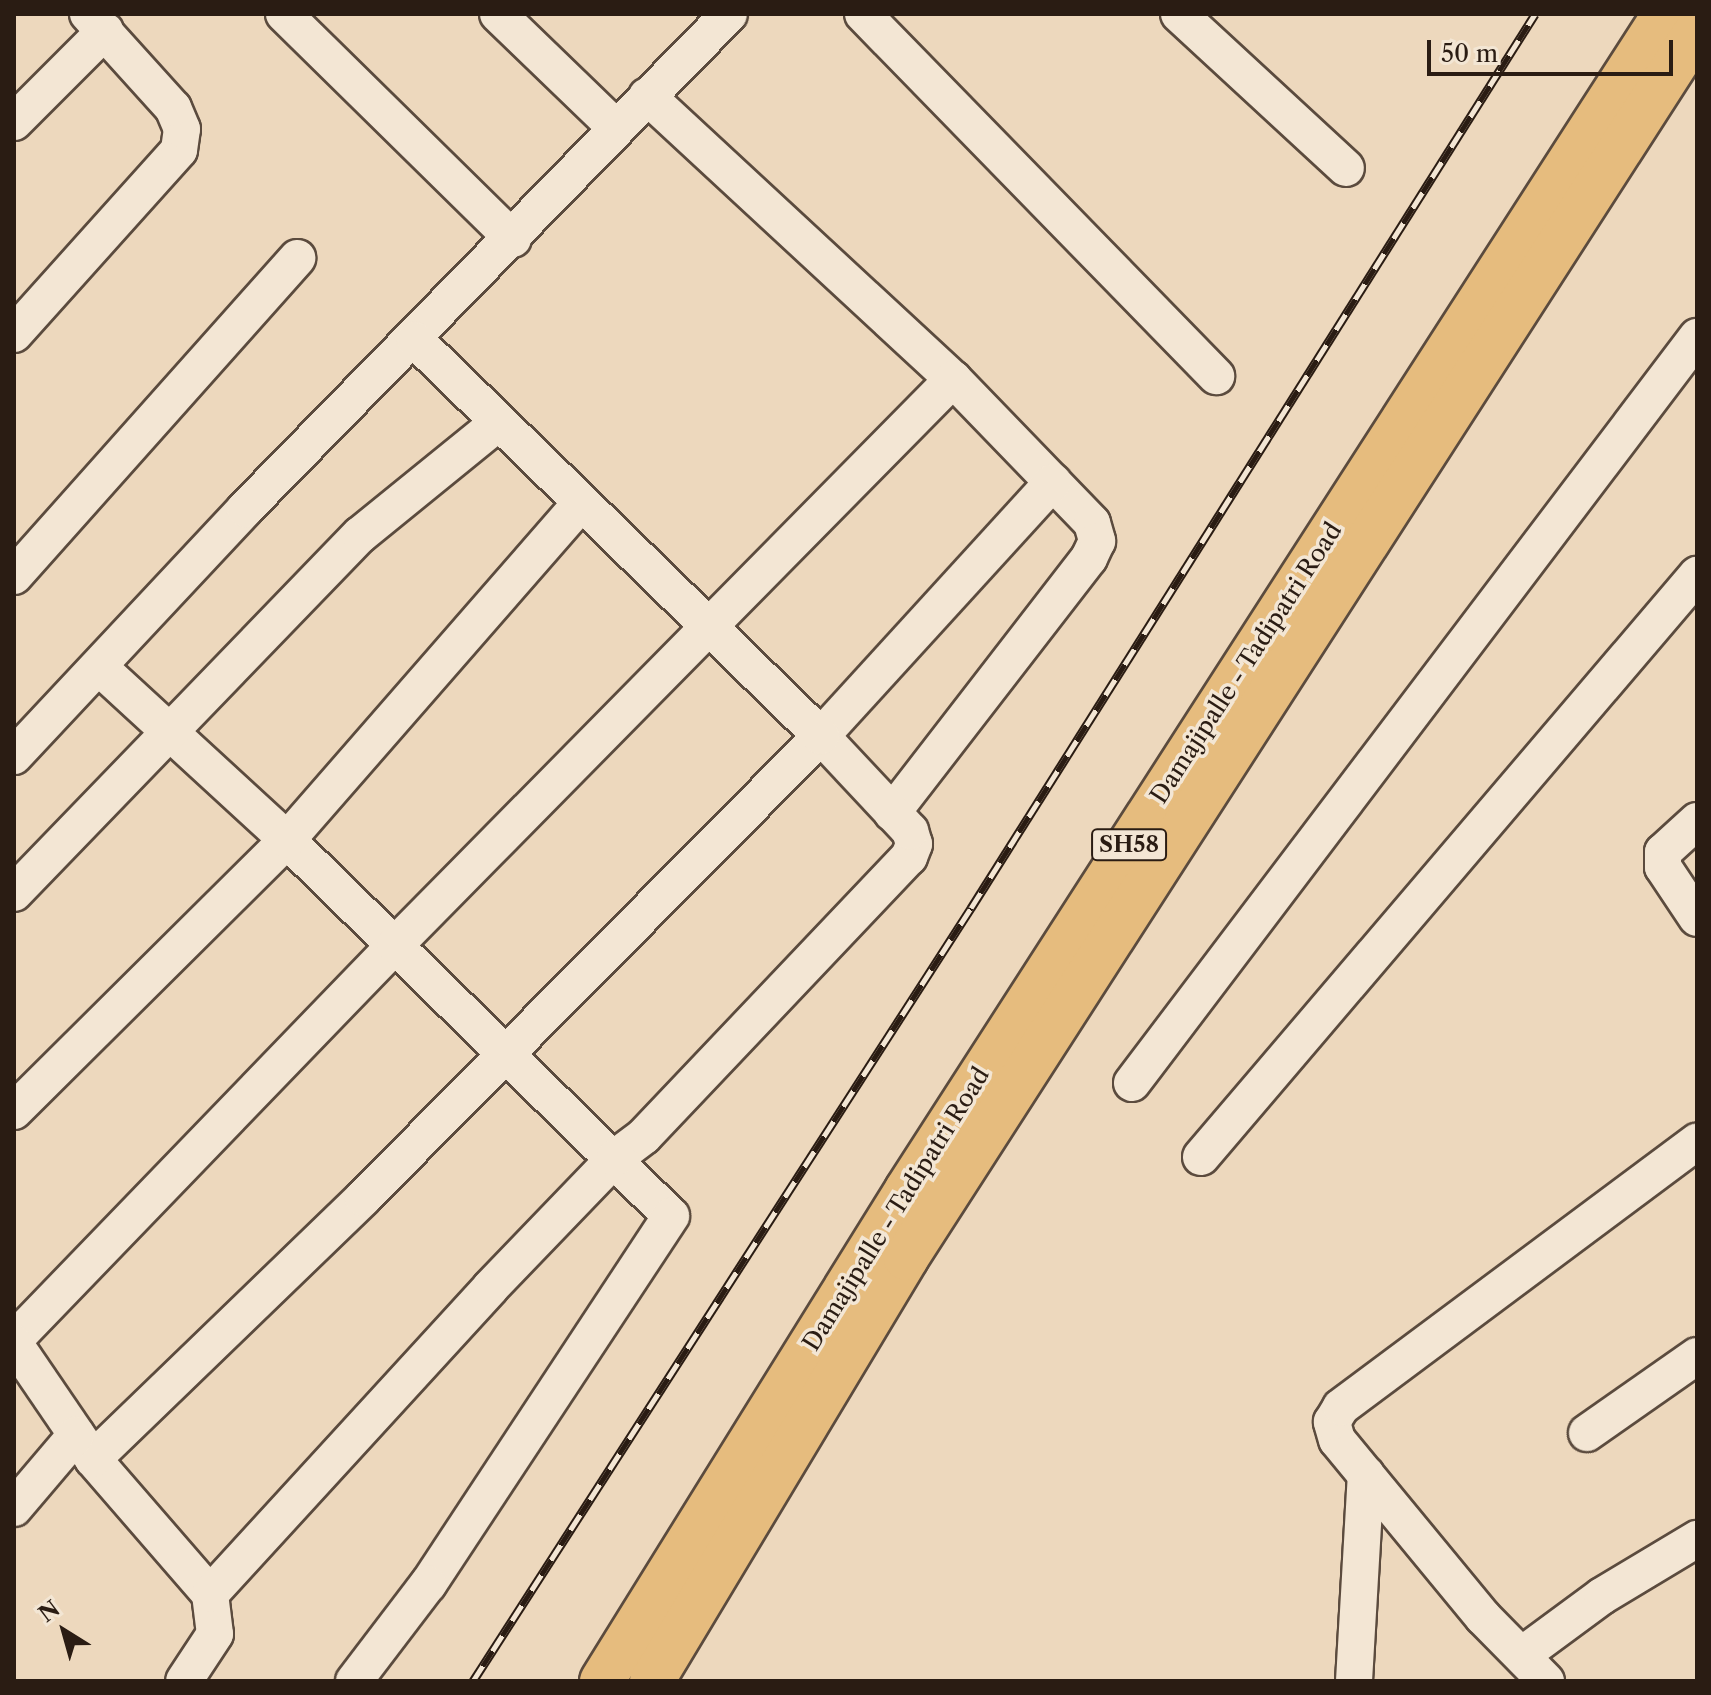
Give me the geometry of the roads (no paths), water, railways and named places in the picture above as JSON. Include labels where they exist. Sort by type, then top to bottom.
[{"type":"main road","name":"Damajipalle - Tadipatri Road","points":[[602,1681],[907,1190],[1665,14]]},
{"type":"main road","name":"Damajipalle - Tadipatri Road","points":[[652,1681],[906,1258],[1697,30]]},
{"type":"street","points":[[284,14],[513,239]]},
{"type":"street","points":[[498,14],[616,128]]},
{"type":"street","points":[[14,756],[245,509],[415,340],[729,14]]},
{"type":"street","points":[[863,14],[1216,376]]},
{"type":"street","points":[[1179,14],[1346,168]]},
{"type":"street","points":[[14,122],[97,23],[173,108],[182,129],[179,150],[14,334]]},
{"type":"street","points":[[647,96],[953,379],[1092,523],[1097,541],[1089,558],[892,813]]},
{"type":"street","points":[[14,576],[297,258]]},
{"type":"street","points":[[1132,1083],[1697,337]]},
{"type":"street","points":[[210,1594],[615,1158],[644,1136],[909,857],[914,844],[910,831],[821,736],[415,340]]},
{"type":"street","points":[[205,1672],[216,1614],[210,1594],[85,1447],[14,1342],[395,945],[953,379]]},
{"type":"street","points":[[14,893],[386,510],[499,422]]},
{"type":"street","points":[[14,1508],[85,1447],[507,1053],[821,736],[1053,482]]},
{"type":"street","points":[[14,1111],[287,840],[581,503]]},
{"type":"street","points":[[1201,1157],[1697,575]]},
{"type":"street","points":[[99,667],[287,840],[665,1206],[671,1216],[666,1230],[428,1584],[354,1681]]},
{"type":"street","points":[[1697,821],[1663,852],[1663,867],[1697,918]]},
{"type":"street","points":[[1546,1681],[1483,1617],[1337,1440],[1332,1422],[1341,1407],[1697,1142]]},
{"type":"street","points":[[1587,1433],[1697,1356]]},
{"type":"street","points":[[1354,1681],[1366,1474]]},
{"type":"street","points":[[1522,1655],[1602,1596],[1697,1539]]},
{"type":"railway","points":[[473,1681],[971,908],[1535,14]]}]
